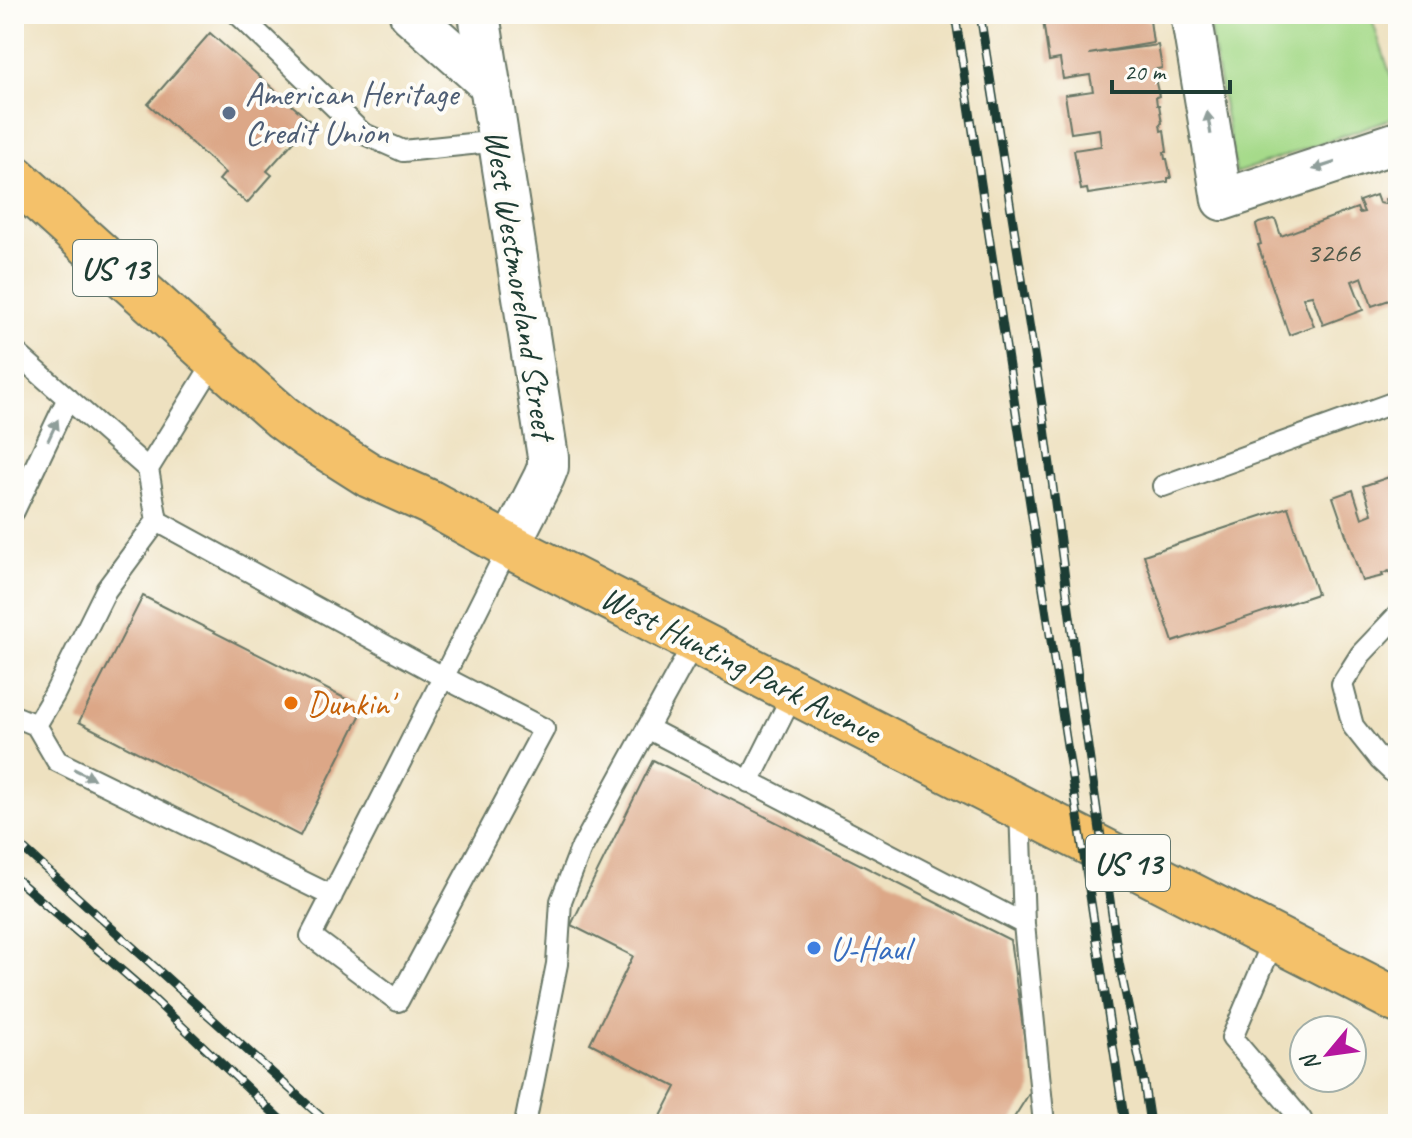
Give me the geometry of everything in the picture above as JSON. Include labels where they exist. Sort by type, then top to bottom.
[{"type":"main road","name":"West Hunting Park Avenue","points":[[23,191],[282,417],[369,475],[429,502],[509,546],[1398,1001]]},
{"type":"street","points":[[410,14],[491,86]]},
{"type":"street","name":"West Westmoreland Street","points":[[479,14],[548,457],[544,477],[509,546]]},
{"type":"street","points":[[1191,14],[1222,200],[1398,142]]},
{"type":"lane","points":[[238,14],[362,133],[403,151],[499,141]]},
{"type":"lane","points":[[14,351],[148,469],[157,521],[106,590],[36,725]]},
{"type":"lane","points":[[148,469],[216,359]]},
{"type":"lane","points":[[14,511],[68,398]]},
{"type":"lane","points":[[1163,486],[1398,401]]},
{"type":"lane","points":[[157,521],[443,677],[544,729],[398,1001],[311,936],[332,896],[443,677],[509,546]]},
{"type":"lane","points":[[1398,615],[1361,654],[1342,684],[1353,726],[1398,777]]},
{"type":"lane","points":[[525,1124],[557,964],[561,901],[580,851],[695,641]]},
{"type":"lane","points":[[749,782],[794,692]]},
{"type":"lane","points":[[14,716],[36,725],[57,761],[332,896]]},
{"type":"lane","points":[[647,728],[1024,924]]},
{"type":"lane","points":[[1020,807],[1024,924],[1044,1124]]},
{"type":"lane","points":[[1274,939],[1232,1038],[1301,1119]]},
{"type":"green space","points":[[1207,14],[1370,14],[1398,97],[1398,116],[1236,173]]},
{"type":"building","points":[[1042,14],[1144,14],[1145,20],[1150,20],[1153,43],[1089,54],[1158,45],[1162,68],[1153,70],[1167,152],[1164,152],[1165,159],[1171,178],[1168,182],[1088,194],[1087,189],[1081,190],[1074,150],[1101,146],[1099,129],[1071,133],[1065,95],[1093,91],[1090,75],[1063,79],[1060,59],[1049,61]]},
{"type":"building","name":"American Heritage Credit Union","points":[[210,33],[311,122],[267,171],[272,175],[247,203],[219,180],[225,173],[148,104]]},
{"type":"building","points":[[1398,194],[1398,297],[1372,306],[1362,277],[1352,281],[1363,310],[1323,325],[1312,295],[1307,296],[1303,298],[1314,326],[1289,335],[1258,245],[1261,244],[1256,225],[1273,219],[1281,236],[1357,208],[1359,213],[1364,212],[1359,201],[1376,195],[1379,203],[1384,204],[1385,199]]},
{"type":"building","points":[[1398,474],[1398,575],[1392,577],[1389,571],[1383,576],[1362,581],[1333,497],[1353,490],[1362,518],[1372,514],[1363,486]]},
{"type":"building","points":[[1288,507],[1317,594],[1173,642],[1144,555]]},
{"type":"building","points":[[143,596],[364,708],[300,836],[79,722]]},
{"type":"building","name":"U-Haul","points":[[653,760],[1010,940],[1032,1089],[1010,1124],[657,1124],[676,1087],[590,1043],[633,956],[571,925]]},
{"type":"railway","points":[[955,14],[1125,1124]]},
{"type":"railway","points":[[980,14],[1042,405],[1119,963],[1150,1124]]},
{"type":"railway","points":[[14,840],[329,1124]]},
{"type":"railway","points":[[14,877],[143,989],[285,1124]]},
{"type":"place","name":"American Heritage Credit Union","points":[[229,113]]},
{"type":"place","name":"Dunkin'","points":[[291,703]]},
{"type":"place","name":"U-Haul","points":[[814,948]]}]
